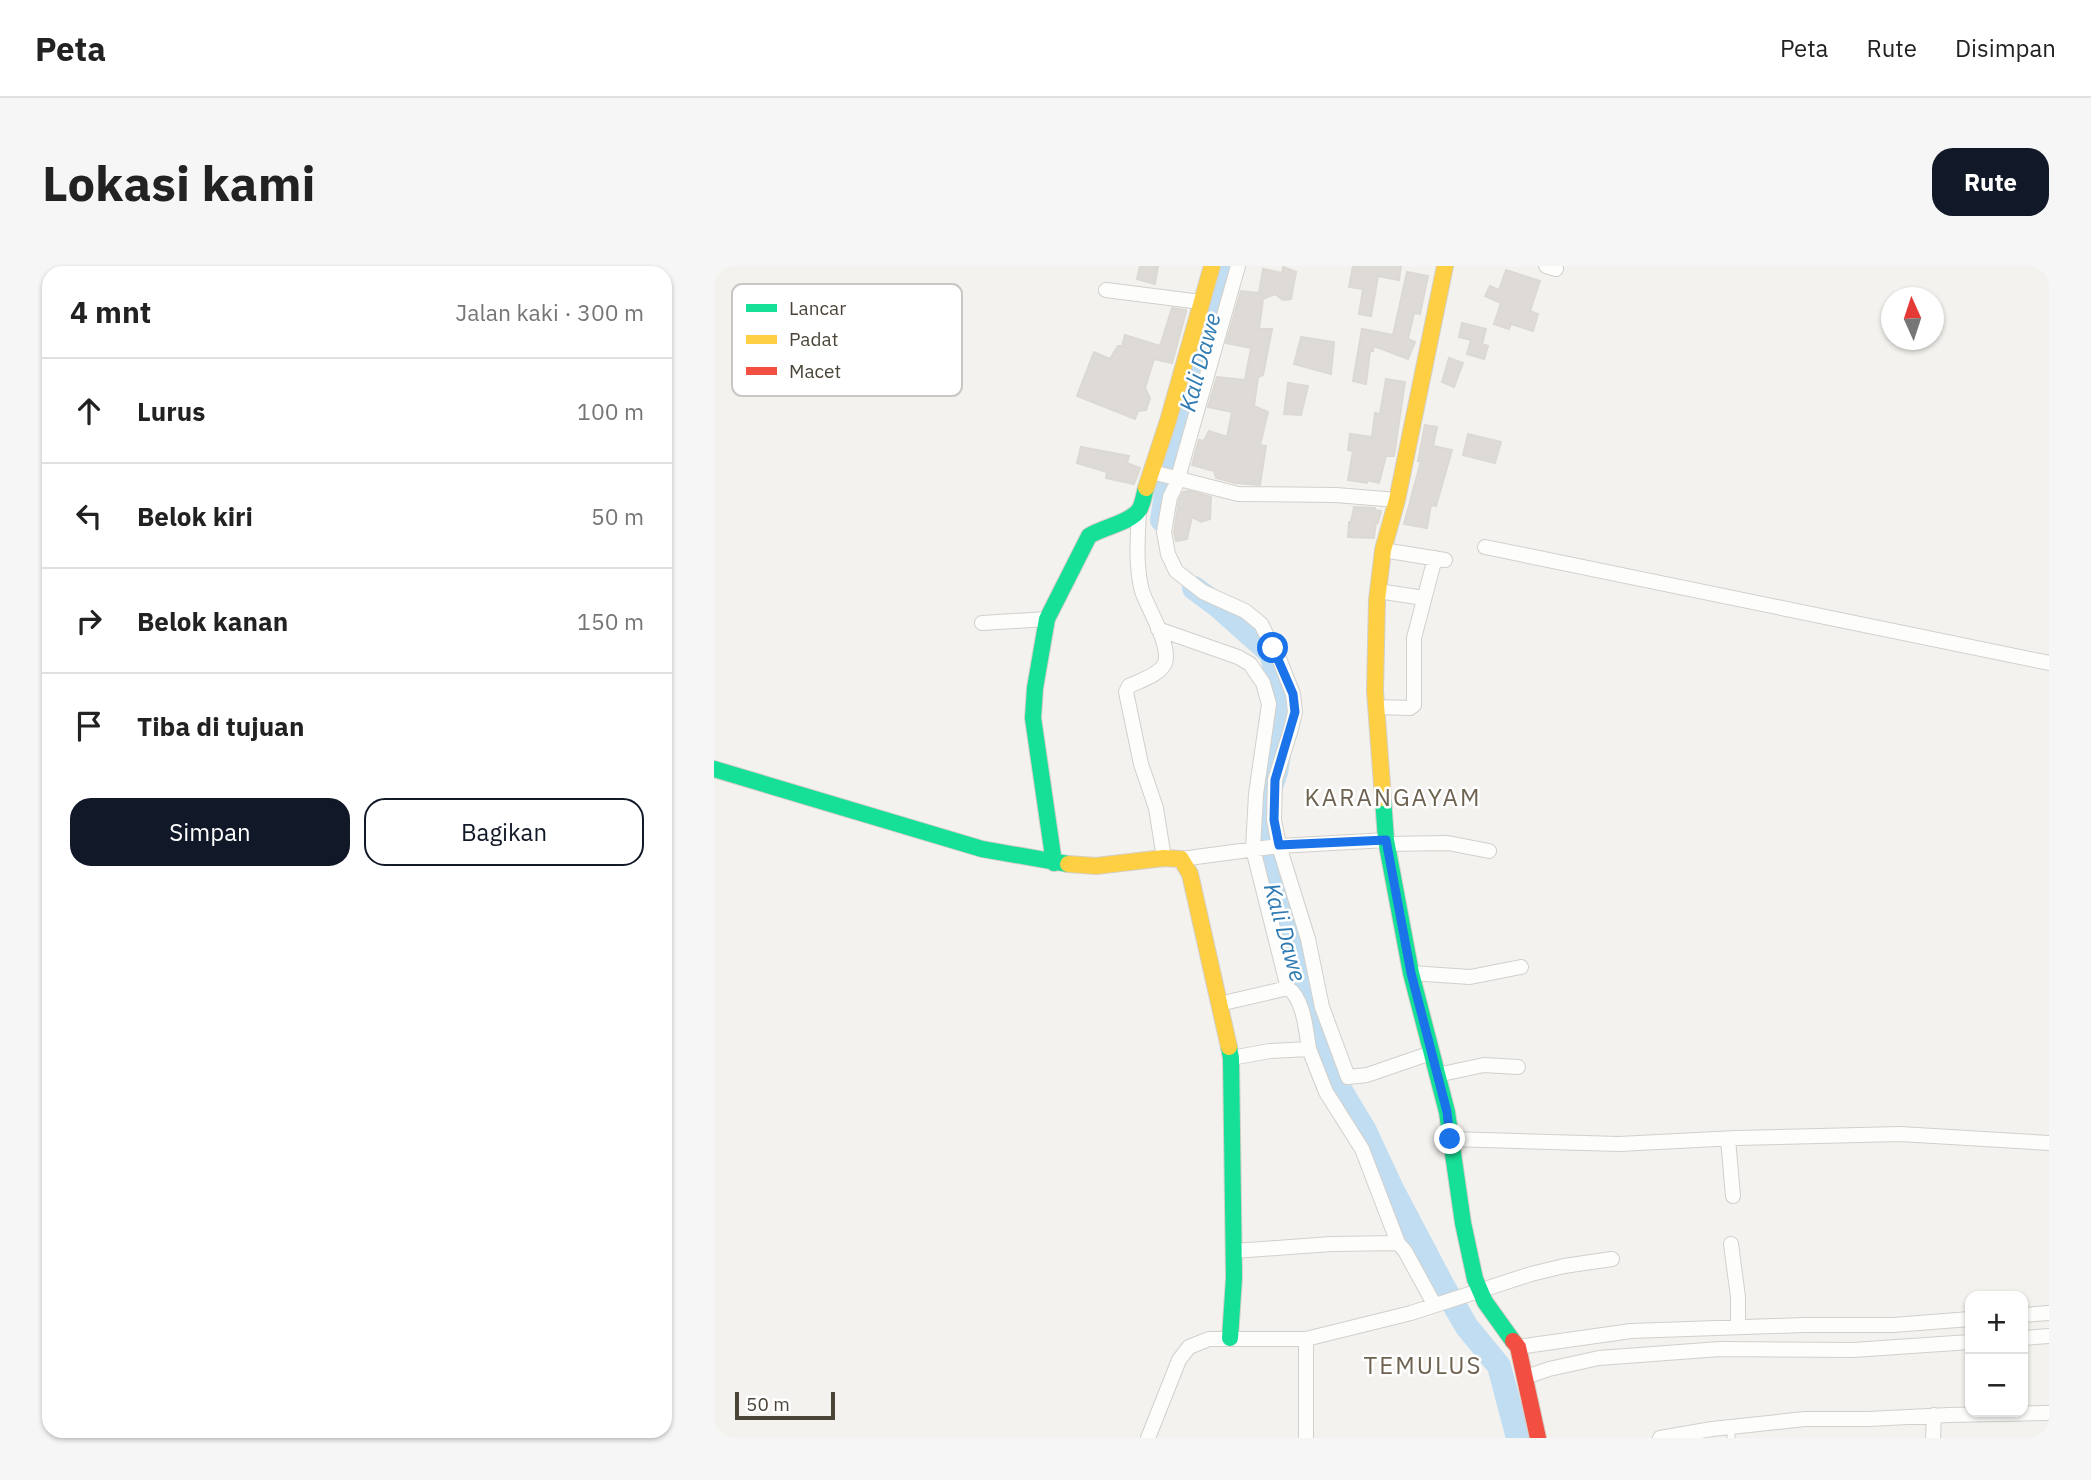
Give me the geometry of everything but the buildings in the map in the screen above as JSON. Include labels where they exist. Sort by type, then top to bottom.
[{"type":"street","points":[[1212,266],[1201,302],[1166,475],[1170,497],[1164,532],[1168,554],[1176,571],[1203,592],[1245,611],[1261,624],[1293,694],[1293,720],[1275,780],[1274,820],[1265,848],[1300,908],[1322,1007],[1348,1077],[1367,1075],[1431,1053]]},
{"type":"street","points":[[1055,863],[1034,718],[1035,688],[1047,619],[1089,536],[1101,528],[1127,520],[1139,510],[1166,475],[1238,266]]},
{"type":"street","points":[[1445,266],[1397,500],[1384,550],[1378,591],[1377,707],[1386,842],[1411,973],[1447,1112],[1473,1292],[1518,1347],[1538,1438]]},
{"type":"street","points":[[1106,290],[1201,302]]},
{"type":"street","points":[[1166,475],[1210,489],[1238,494],[1336,495],[1397,500]]},
{"type":"street","points":[[1139,510],[1137,555],[1142,590],[1164,644],[1165,663],[1155,674],[1129,686],[1126,692],[1141,764],[1156,808],[1164,858]]},
{"type":"street","points":[[1485,547],[2049,663]]},
{"type":"street","points":[[1377,707],[1410,708],[1414,705],[1414,638],[1424,598],[1440,559],[1384,550]]},
{"type":"street","points":[[1378,591],[1424,598]]},
{"type":"street","points":[[982,623],[1047,619]]},
{"type":"street","points":[[1158,629],[1238,657],[1250,664],[1263,683],[1269,704],[1256,794],[1288,988],[1295,995],[1309,1049],[1326,1092],[1362,1149],[1398,1243],[1438,1303]]},
{"type":"street","points":[[714,769],[982,849],[1055,863],[1096,866],[1265,848],[1386,842],[1448,843],[1489,851]]},
{"type":"street","points":[[1181,859],[1190,874],[1231,1058],[1234,1251],[1230,1338]]},
{"type":"street","points":[[1411,973],[1470,977],[1521,967]]},
{"type":"street","points":[[1219,1004],[1288,988]]},
{"type":"street","points":[[1231,1058],[1270,1051],[1309,1049]]},
{"type":"street","points":[[1437,1075],[1484,1065],[1518,1067]]},
{"type":"street","points":[[1450,1139],[1619,1144],[1900,1134],[2049,1143]]},
{"type":"street","points":[[1728,1139],[1733,1196]]},
{"type":"street","points":[[1234,1251],[1331,1244],[1398,1243]]},
{"type":"street","points":[[1731,1244],[1738,1297],[1738,1327]]},
{"type":"street","points":[[1148,1438],[1179,1360],[1189,1347],[1209,1339],[1306,1339],[1411,1313],[1553,1269],[1612,1259]]},
{"type":"street","points":[[2028,1315],[2049,1313]]},
{"type":"street","points":[[1518,1347],[1631,1331],[1893,1325],[1965,1319]]},
{"type":"street","points":[[2028,1338],[2049,1336]]},
{"type":"street","points":[[1306,1339],[1306,1438]]},
{"type":"street","points":[[1526,1377],[1549,1368],[1599,1358],[1720,1349],[1853,1350],[1965,1342]]},
{"type":"street","points":[[1660,1438],[1731,1433],[1804,1419],[2049,1413]]},
{"type":"street","points":[[1933,1438],[1934,1415]]},
{"type":"waterway","name":"Kali Dawe","points":[[1162,520],[1170,468],[1224,266]]},
{"type":"waterway","name":"Kali Dawe","points":[[1194,588],[1271,653],[1285,720],[1276,772],[1263,811],[1263,851],[1295,953],[1314,1031],[1335,1081],[1365,1131],[1443,1286],[1467,1327],[1499,1366],[1518,1438]]},
{"type":"traffic: fast","points":[[1054,863],[1033,718],[1035,688],[1047,619],[1089,536],[1135,514],[1140,508],[1146,488]]},
{"type":"traffic: fast","points":[[714,769],[982,849],[1068,864]]},
{"type":"traffic: fast","points":[[1383,798],[1386,840],[1411,973],[1447,1112],[1463,1223],[1475,1279],[1485,1302],[1513,1341]]},
{"type":"traffic: fast","points":[[1229,1047],[1234,1278],[1230,1338]]},
{"type":"traffic: slow","points":[[1146,488],[1212,266]]},
{"type":"traffic: slow","points":[[1383,798],[1375,691],[1377,600],[1383,550],[1397,500],[1445,266]]},
{"type":"traffic: slow","points":[[1068,864],[1096,866],[1164,858],[1181,859],[1190,874],[1229,1047]]},
{"type":"traffic: jam","points":[[1513,1341],[1518,1347],[1538,1438]]},
{"type":"district","name":"KARANGAYAM","points":[[1393,797]]},
{"type":"district","name":"TEMULUS","points":[[1423,1365]]},
{"type":"route","points":[[1273,648],[1293,694],[1295,712],[1275,780],[1274,820],[1279,845],[1386,840],[1411,973],[1447,1112],[1450,1139]]}]
